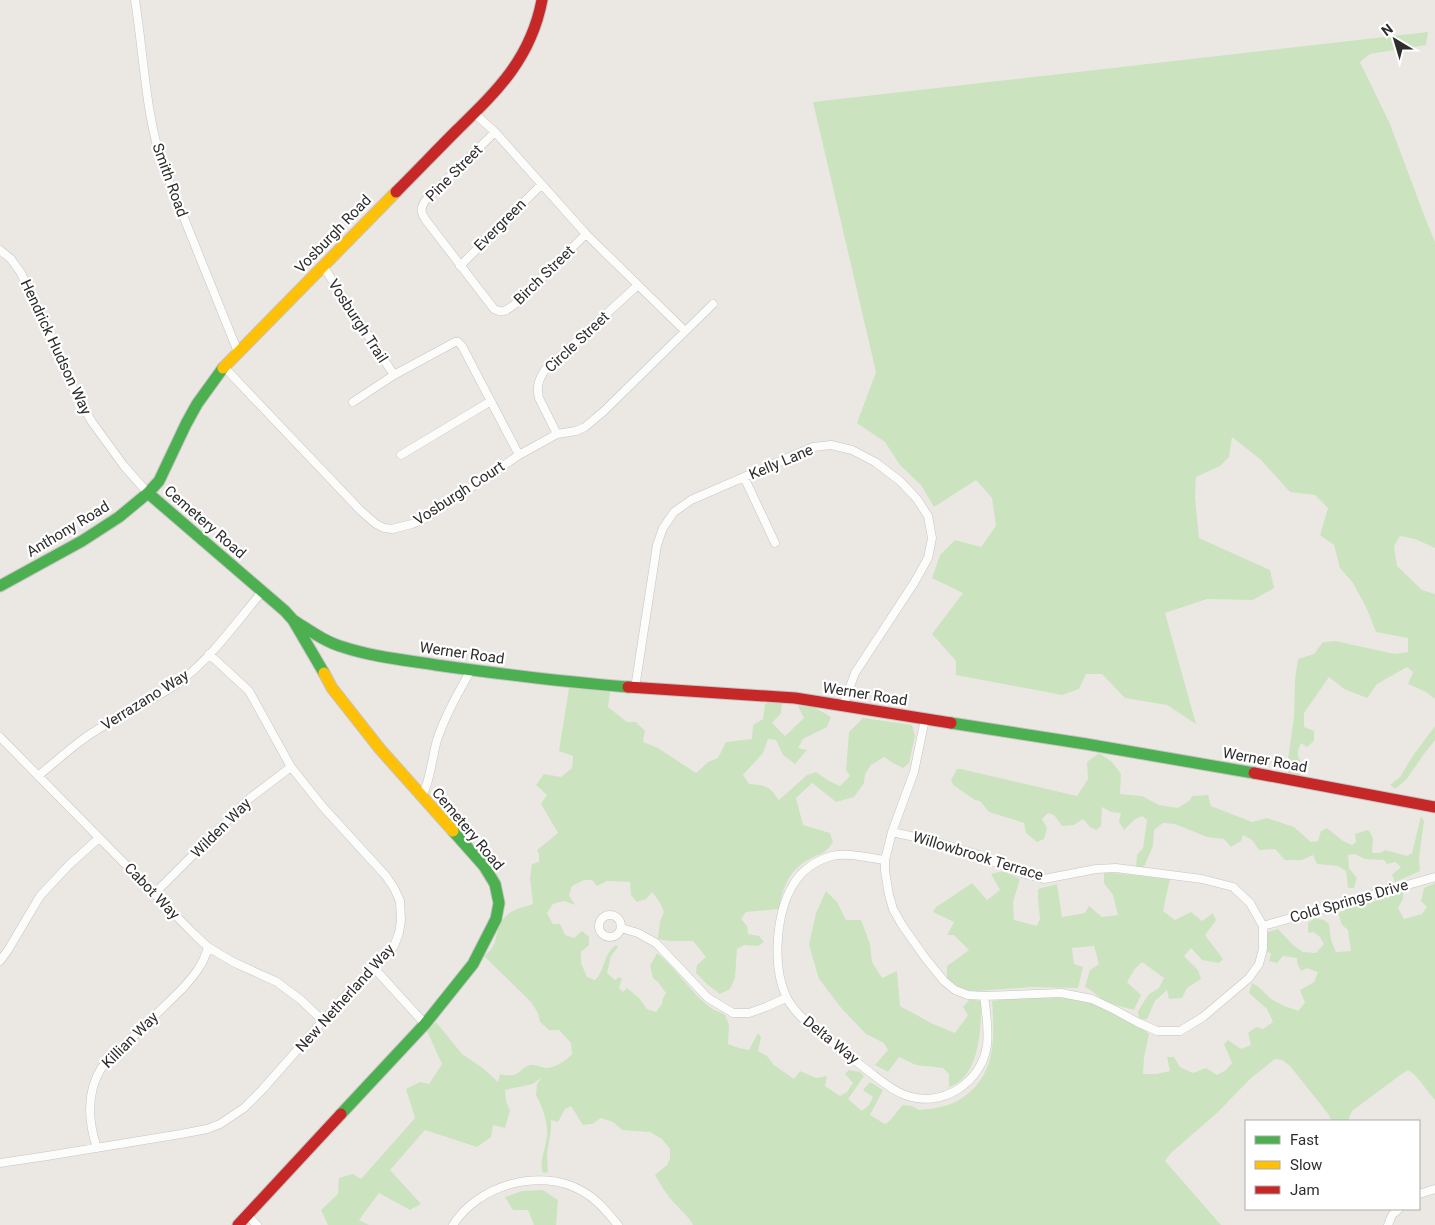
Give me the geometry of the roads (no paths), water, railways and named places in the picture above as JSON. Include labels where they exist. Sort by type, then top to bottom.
[{"type":"street","name":"Smith Road","points":[[135,0],[145,83],[156,145],[166,175],[238,352]]},
{"type":"street","name":"Vosburgh Road","points":[[148,493],[159,481],[197,404],[224,367],[363,224],[475,114],[511,74],[533,34],[541,13],[542,0]]},
{"type":"street","points":[[475,114],[495,132],[586,234],[685,331]]},
{"type":"street","name":"Pine Street","points":[[460,266],[425,220],[421,212],[422,206],[495,132]]},
{"type":"street","name":"Evergreen","points":[[460,266],[541,185]]},
{"type":"street","name":"Birch Street","points":[[460,266],[494,309],[500,312],[506,311],[520,300],[586,234]]},
{"type":"street","name":"Hendrick Hudson Way","points":[[0,250],[21,273],[76,395],[92,422],[124,466],[148,493]]},
{"type":"street","name":"Vosburgh Trail","points":[[322,266],[394,375]]},
{"type":"street","name":"Circle Street","points":[[557,434],[537,392],[541,377],[546,370],[638,285]]},
{"type":"street","name":"Vosburgh Court","points":[[224,367],[360,511],[384,528],[401,528],[424,519],[519,455],[557,434],[586,427],[714,304]]},
{"type":"street","name":"Vosburgh Trail","points":[[353,402],[394,375],[454,342],[458,342],[462,346],[519,455]]},
{"type":"street","points":[[400,455],[491,401]]},
{"type":"street","name":"Kelly Lane","points":[[635,688],[657,545],[663,528],[674,512],[691,500],[813,446],[831,445],[852,450],[875,462],[900,481],[917,499],[928,516],[932,538],[928,558],[914,583],[855,673],[843,706]]},
{"type":"street","points":[[744,478],[775,544]]},
{"type":"street","name":"Anthony Road","points":[[0,586],[82,541],[118,518],[148,493]]},
{"type":"street","name":"Cemetery Road","points":[[148,493],[293,620],[332,688],[380,749],[484,866],[495,884],[499,903],[496,919],[473,964],[425,1024],[238,1225]]},
{"type":"street","name":"Verrazano Way","points":[[38,776],[77,743],[104,725],[182,680],[209,654],[262,592]]},
{"type":"street","name":"Werner Road","points":[[293,620],[341,647],[368,654],[560,682],[795,698],[1086,744],[1435,806]]},
{"type":"street","name":"New Netherland Way","points":[[0,1163],[181,1134],[220,1124],[244,1108],[262,1090],[343,998],[394,946],[401,920],[400,902],[394,888],[386,876],[323,807],[291,767],[249,691],[209,654]]},
{"type":"street","points":[[421,796],[426,788],[431,760],[443,726],[471,670]]},
{"type":"street","name":"Willowbrook Terrace","points":[[892,832],[933,841],[979,855],[1015,871],[1044,879],[1096,869],[1116,868],[1174,875],[1233,887],[1250,903],[1263,926],[1263,949],[1259,964],[1249,978],[1203,1017],[1180,1031],[1157,1031],[1092,999],[1061,993],[984,996],[968,995],[955,990],[944,981],[926,959],[902,925],[888,895],[885,871],[885,860],[892,832],[914,772],[924,719]]},
{"type":"street","name":"Cabot Way","points":[[0,737],[208,947],[233,962],[277,982],[301,1000],[323,1021]]},
{"type":"street","name":"Wilden Way","points":[[154,894],[250,798],[291,767]]},
{"type":"street","points":[[0,961],[40,896],[68,865],[99,838]]},
{"type":"street","name":"Delta Way","points":[[885,860],[841,854],[831,856],[816,862],[803,872],[793,885],[785,901],[779,929],[777,958],[780,979],[786,998],[803,1019],[849,1056],[893,1090],[916,1099],[944,1096],[959,1090],[972,1078],[982,1063],[987,1046],[988,1030],[984,996]]},
{"type":"street","name":"Cold Springs Drive","points":[[1263,926],[1435,877]]},
{"type":"street","points":[[621,928],[638,933],[656,943],[708,998],[733,1013],[749,1013],[766,1008],[786,998]]},
{"type":"street","name":"Killian Way","points":[[97,1148],[92,1129],[90,1101],[96,1077],[102,1067],[193,977],[204,961],[208,947]]},
{"type":"street","points":[[374,968],[425,1024]]},
{"type":"street","points":[[453,1225],[459,1215],[469,1205],[498,1188],[519,1182],[542,1180],[559,1182],[581,1190],[598,1202],[618,1225]]},
{"type":"street","points":[[1420,1194],[1435,1188]]},
{"type":"street","points":[[1388,1225],[1392,1215],[1398,1210]]},
{"type":"street","points":[[248,1216],[257,1225]]}]
